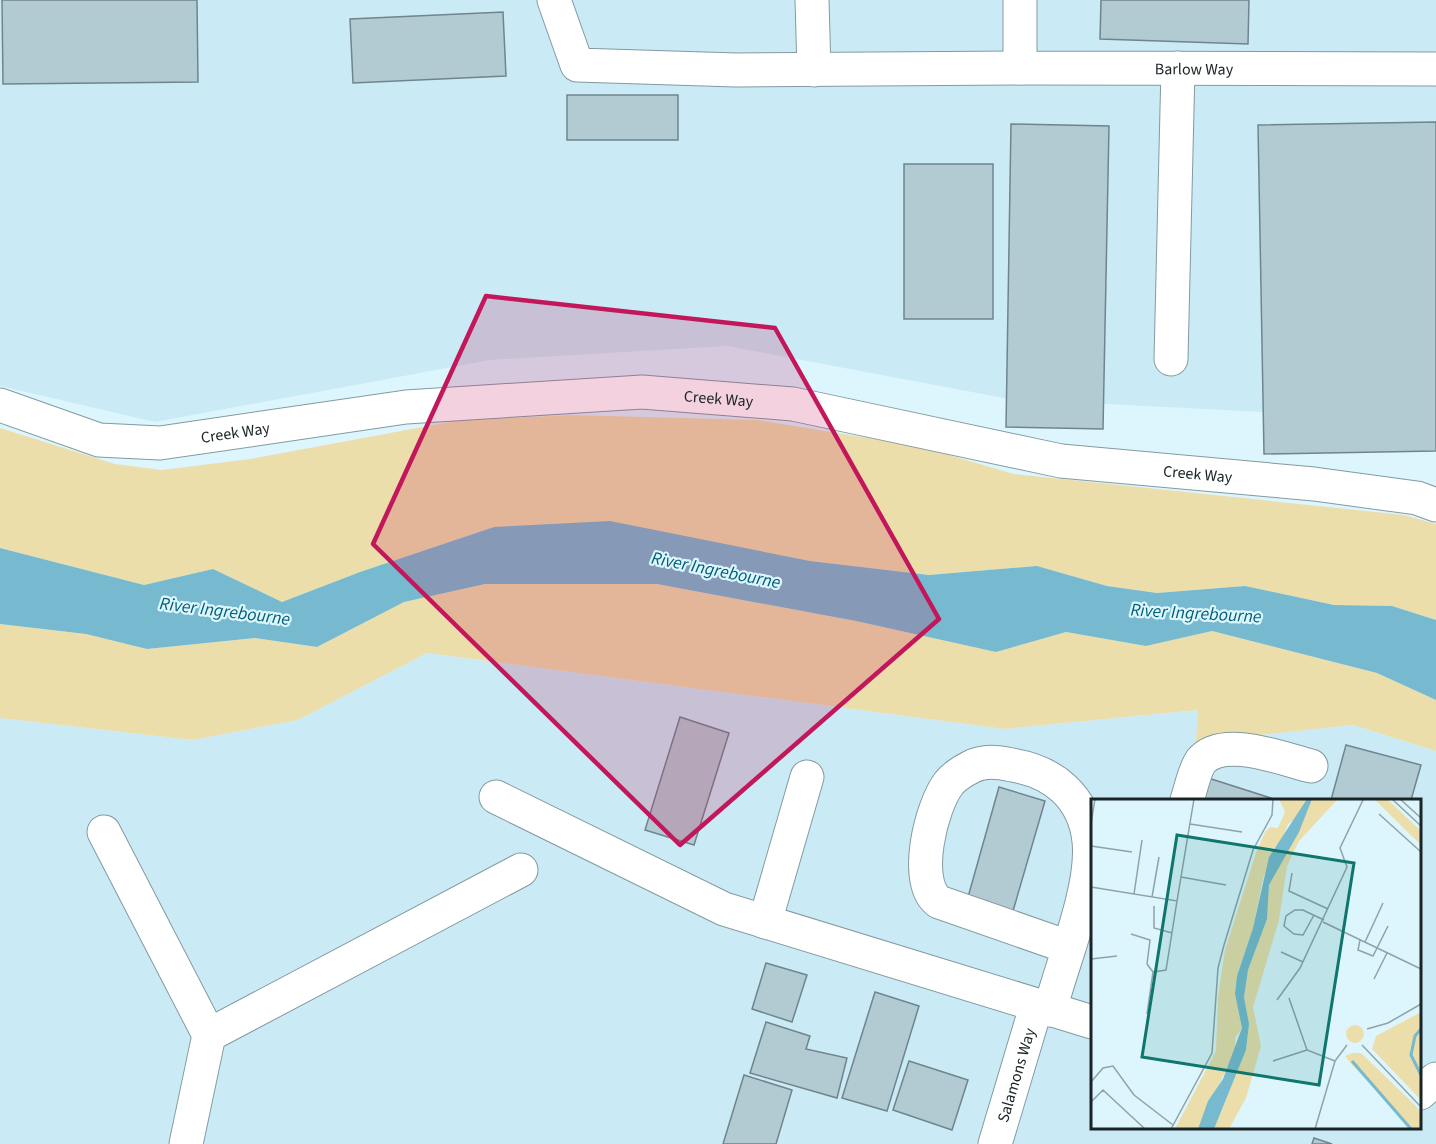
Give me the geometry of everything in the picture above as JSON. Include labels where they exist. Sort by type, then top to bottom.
[{"type":"street","name":"Barlow Way","points":[[554,0],[577,65],[736,70],[1436,69]]},
{"type":"street","points":[[812,0],[814,70]]},
{"type":"street","points":[[1020,0],[1020,68]]},
{"type":"street","points":[[1171,359],[1178,68]]},
{"type":"street","name":"Creek Way","points":[[0,405],[99,440],[160,443],[406,407],[642,392],[793,404],[1061,460],[1314,484],[1418,498],[1436,505]]},
{"type":"street","points":[[1188,799],[1200,763],[1211,752],[1234,748],[1311,766]]},
{"type":"street","points":[[986,762],[1035,770],[1054,778],[1073,797],[1085,820],[1089,843],[1088,869],[1068,947],[939,902],[932,897],[924,868],[928,841],[949,783],[971,767],[986,762]]},
{"type":"street","points":[[765,922],[807,777]]},
{"type":"street","points":[[495,797],[724,909],[1091,1022]]},
{"type":"street","points":[[104,832],[209,1035],[186,1144]]},
{"type":"street","points":[[209,1035],[521,870]]},
{"type":"street","name":"Salamons Way","points":[[995,1144],[1043,1008],[1068,947]]},
{"type":"street","points":[[1421,1091],[1436,1079]]},
{"type":"highlighted area","points":[[486,296],[775,328],[939,619],[680,845],[373,544]]},
{"type":"shaded area","points":[[0,0],[1436,0],[1436,448],[1282,413],[1009,399],[727,346],[490,360],[155,422],[0,386]]},
{"type":"shaded area","points":[[571,415],[758,420],[918,446],[1014,474],[1404,515],[1436,524],[1436,620],[1392,606],[1334,605],[1245,586],[1157,593],[1107,586],[1037,566],[929,575],[810,561],[702,540],[494,527],[360,572],[282,602],[213,569],[144,585],[0,548],[0,428],[115,464],[162,470],[250,459],[455,421]]},
{"type":"shaded area","points":[[485,584],[657,584],[856,621],[996,652],[1066,632],[1146,646],[1212,631],[1377,673],[1436,700],[1436,751],[1353,725],[1196,742],[1198,710],[1004,729],[427,653],[298,720],[192,740],[0,718],[0,624],[86,634],[147,649],[255,638],[317,647],[404,602]]},
{"type":"shaded area","points":[[427,653],[1004,729],[1199,710],[1197,742],[1353,725],[1436,751],[1436,1144],[0,1144],[0,718],[192,740],[298,720]]},
{"type":"water","name":"River Ingrebourne","points":[[610,521],[810,561],[929,575],[1037,566],[1107,586],[1157,593],[1245,586],[1334,605],[1392,606],[1436,620],[1436,700],[1377,673],[1212,631],[1146,646],[1066,632],[996,652],[856,621],[657,584],[485,584],[404,602],[317,647],[255,638],[147,649],[86,634],[0,624],[0,548],[144,585],[213,569],[282,602],[360,572],[494,527]]},
{"type":"building","points":[[2,0],[197,0],[198,82],[3,84]]},
{"type":"building","points":[[1101,0],[1249,0],[1248,44],[1100,39]]},
{"type":"building","points":[[503,12],[506,76],[353,83],[350,19]]},
{"type":"building","points":[[567,95],[678,95],[678,140],[567,140]]},
{"type":"building","points":[[1436,122],[1436,451],[1264,454],[1258,125]]},
{"type":"building","points":[[1011,124],[1109,126],[1103,429],[1006,427]]},
{"type":"building","points":[[904,164],[993,164],[993,319],[904,319]]},
{"type":"building","points":[[680,717],[729,733],[694,845],[645,830]]},
{"type":"building","points":[[1346,745],[1421,765],[1411,799],[1331,799]]},
{"type":"building","points":[[1202,776],[1274,799],[1194,799]]},
{"type":"building","points":[[999,787],[1045,801],[1013,911],[968,897]]},
{"type":"building","points":[[766,963],[807,975],[792,1022],[752,1009]]},
{"type":"building","points":[[875,992],[919,1006],[887,1111],[842,1098]]},
{"type":"building","points":[[766,1022],[810,1036],[806,1049],[847,1058],[837,1098],[750,1073]]},
{"type":"building","points":[[909,1061],[968,1080],[952,1130],[893,1110]]},
{"type":"building","points":[[744,1075],[792,1090],[776,1144],[723,1144]]},
{"type":"building","points":[[1314,1138],[1332,1144],[1312,1144]]}]
